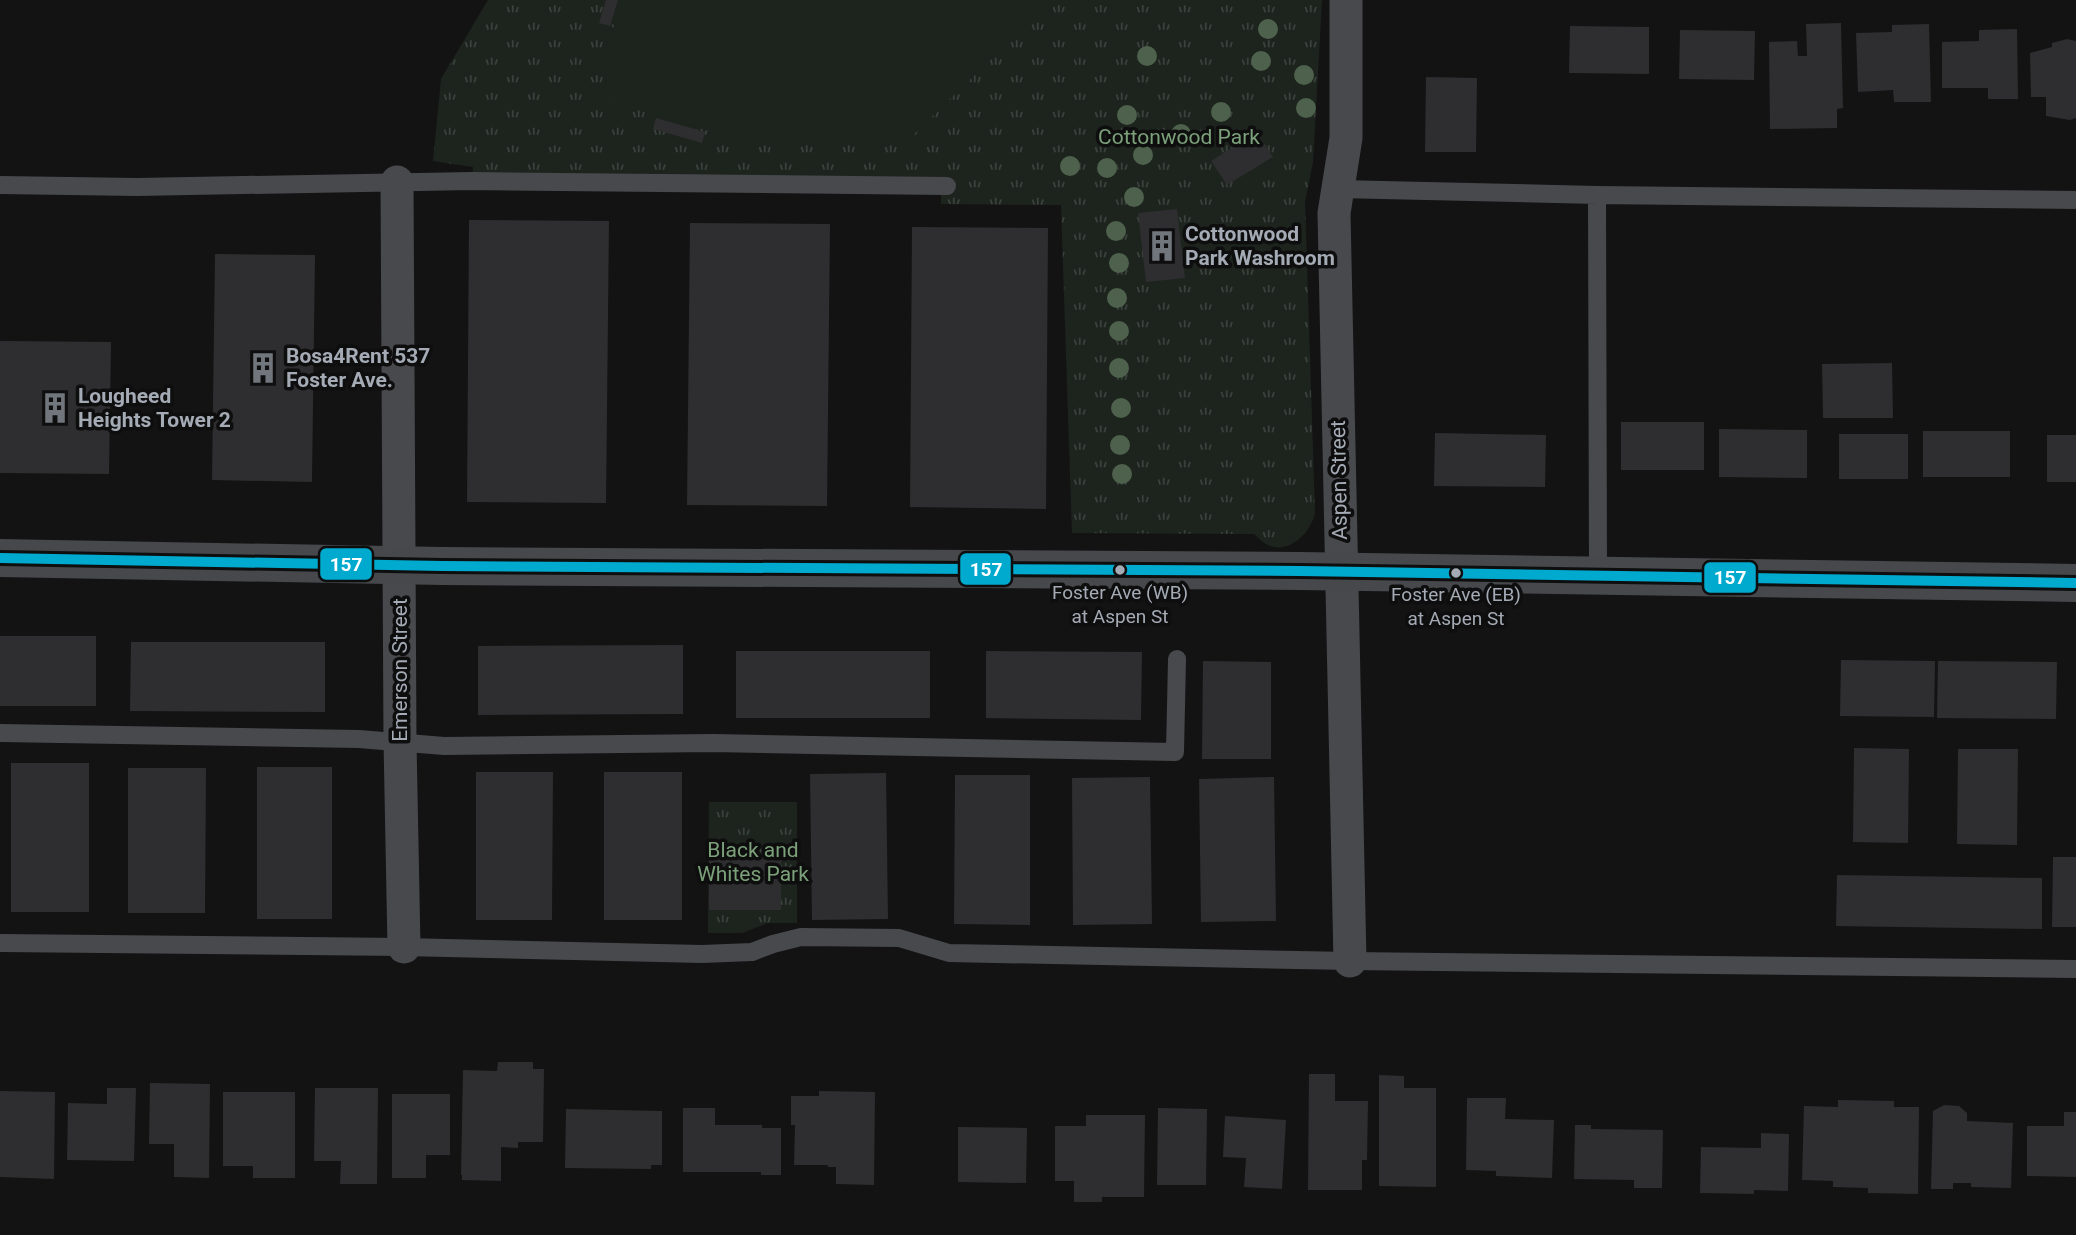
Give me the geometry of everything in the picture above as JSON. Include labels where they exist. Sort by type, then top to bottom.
[{"type":"street","name":"Aspen Street","points":[[1346,0],[1346,138],[1334,213],[1350,961]]},
{"type":"street","name":"Emerson Street","points":[[397,182],[400,741],[404,947]]},
{"type":"street","points":[[0,558],[399,566],[1341,573],[2076,583]]},
{"type":"lane","points":[[0,185],[137,187],[397,182],[947,186]]},
{"type":"lane","points":[[1338,189],[1597,195],[2076,200]]},
{"type":"lane","points":[[1597,195],[1598,576]]},
{"type":"lane","points":[[0,733],[400,741],[444,746],[713,743],[1175,752],[1177,659]]},
{"type":"lane","points":[[0,943],[404,947],[702,954],[752,953],[801,937],[899,939],[949,953],[1350,961],[2076,969]]},
{"type":"green space","name":"Cottonwood Park","points":[[488,0],[1322,0],[1313,162],[1305,202],[1315,513],[1309,527],[1298,540],[1284,547],[1266,544],[1254,534],[1072,533],[1061,205],[941,204],[941,187],[472,181],[473,167],[433,161],[441,79]]},
{"type":"green space","points":[[622,0],[1051,0],[905,143],[746,142],[615,103],[600,70]]},
{"type":"green space","name":"Black and Whites Park","points":[[709,802],[797,802],[797,923],[768,923],[742,933],[708,933]]},
{"type":"building","points":[[606,0],[618,0],[610,26],[599,23]]},
{"type":"building","points":[[1841,23],[1843,108],[1837,109],[1837,128],[1770,129],[1769,42],[1797,41],[1798,56],[1807,56],[1806,24]]},
{"type":"building","points":[[1929,24],[1931,102],[1894,102],[1893,90],[1858,92],[1856,33],[1892,32],[1892,25]]},
{"type":"building","points":[[1570,26],[1649,27],[1649,74],[1569,73]]},
{"type":"building","points":[[2017,29],[2018,99],[1988,99],[1988,88],[1942,88],[1942,42],[1979,41],[1979,30]]},
{"type":"building","points":[[1680,30],[1755,31],[1754,80],[1679,79]]},
{"type":"building","points":[[2067,39],[2076,41],[2076,118],[2070,120],[2046,116],[2046,97],[2031,97],[2030,53],[2052,47],[2052,43]]},
{"type":"building","points":[[1426,77],[1477,78],[1476,152],[1425,152]]},
{"type":"building","points":[[656,118],[705,132],[702,143],[653,129]]},
{"type":"building","points":[[1257,132],[1273,157],[1227,185],[1211,161]]},
{"type":"building","name":"Cottonwood Park Washroom","points":[[1177,209],[1185,278],[1146,282],[1138,213]]},
{"type":"building","points":[[469,220],[609,221],[606,503],[467,502]]},
{"type":"building","points":[[690,223],[830,224],[827,506],[687,505]]},
{"type":"building","points":[[912,227],[1048,228],[1046,509],[910,507]]},
{"type":"building","name":"Bosa4Rent 537 Foster Ave.","points":[[215,254],[315,255],[312,482],[212,480]]},
{"type":"building","name":"Lougheed Heights Tower 2","points":[[0,341],[111,342],[109,474],[0,473]]},
{"type":"building","points":[[1892,363],[1893,418],[1823,418],[1822,364]]},
{"type":"building","points":[[1621,422],[1704,422],[1704,470],[1621,470]]},
{"type":"building","points":[[1719,429],[1807,430],[1807,478],[1719,477]]},
{"type":"building","points":[[1923,431],[2010,431],[2010,477],[1923,477]]},
{"type":"building","points":[[1435,433],[1546,435],[1545,487],[1434,486]]},
{"type":"building","points":[[1839,434],[1908,434],[1908,479],[1839,479]]},
{"type":"building","points":[[2047,435],[2076,435],[2076,482],[2047,482]]},
{"type":"building","points":[[0,636],[96,636],[96,706],[0,706]]},
{"type":"building","points":[[131,642],[325,642],[325,712],[130,711]]},
{"type":"building","points":[[683,645],[683,714],[478,715],[478,646]]},
{"type":"building","points":[[736,651],[930,651],[930,718],[736,718]]},
{"type":"building","points":[[986,651],[1142,652],[1141,720],[986,718]]},
{"type":"building","points":[[1841,660],[1935,661],[1934,717],[1840,716]]},
{"type":"building","points":[[1203,661],[1271,662],[1271,759],[1202,759]]},
{"type":"building","points":[[1938,661],[2057,662],[2056,719],[1937,718]]},
{"type":"building","points":[[1854,748],[1909,749],[1908,843],[1853,842]]},
{"type":"building","points":[[1958,749],[2018,749],[2017,845],[1957,844]]},
{"type":"building","points":[[11,763],[89,763],[89,912],[11,912]]},
{"type":"building","points":[[257,767],[332,767],[332,919],[257,919]]},
{"type":"building","points":[[128,768],[206,768],[205,913],[128,913]]},
{"type":"building","points":[[476,772],[553,772],[552,920],[476,920]]},
{"type":"building","points":[[604,772],[682,772],[682,920],[604,920]]},
{"type":"building","points":[[886,773],[888,919],[812,920],[810,774]]},
{"type":"building","points":[[955,775],[1030,775],[1030,925],[954,924]]},
{"type":"building","points":[[1150,777],[1152,924],[1073,925],[1072,778]]},
{"type":"building","points":[[1274,777],[1276,921],[1201,922],[1199,779]]},
{"type":"building","points":[[709,856],[781,856],[781,910],[709,910]]},
{"type":"building","points":[[2053,857],[2076,857],[2076,927],[2052,927]]},
{"type":"building","points":[[1837,875],[2042,878],[2042,929],[1836,926]]},
{"type":"building","points":[[498,1062],[533,1062],[533,1069],[544,1069],[543,1142],[518,1142],[518,1148],[501,1147],[501,1181],[462,1180],[463,1070],[497,1071]]},
{"type":"building","points":[[1309,1074],[1335,1074],[1335,1101],[1368,1101],[1367,1160],[1362,1160],[1362,1190],[1308,1190]]},
{"type":"building","points":[[1379,1075],[1404,1076],[1404,1088],[1436,1088],[1436,1187],[1379,1186]]},
{"type":"building","points":[[150,1083],[210,1084],[209,1178],[174,1177],[174,1144],[149,1144]]},
{"type":"building","points":[[107,1088],[136,1088],[134,1161],[67,1160],[68,1103],[107,1104]]},
{"type":"building","points":[[315,1088],[378,1088],[377,1184],[340,1184],[341,1161],[314,1161]]},
{"type":"building","points":[[0,1091],[55,1092],[54,1179],[0,1177]]},
{"type":"building","points":[[819,1091],[875,1092],[874,1185],[836,1184],[836,1167],[828,1165],[794,1165],[795,1125],[791,1125],[791,1096],[819,1096]]},
{"type":"building","points":[[223,1092],[295,1092],[295,1178],[253,1178],[253,1166],[223,1166]]},
{"type":"building","points":[[392,1094],[450,1094],[450,1155],[426,1155],[426,1178],[392,1178]]},
{"type":"building","points":[[1467,1098],[1506,1098],[1505,1119],[1554,1120],[1552,1178],[1496,1176],[1496,1171],[1466,1170]]},
{"type":"building","points":[[1838,1100],[1894,1101],[1894,1107],[1919,1107],[1918,1194],[1868,1193],[1868,1188],[1833,1187],[1833,1181],[1802,1180],[1804,1106],[1838,1107]]},
{"type":"building","points":[[1944,1105],[1959,1106],[1967,1113],[1967,1121],[2013,1123],[2011,1188],[1971,1187],[1971,1183],[1953,1183],[1953,1189],[1931,1189],[1933,1111]]},
{"type":"building","points":[[683,1108],[715,1108],[715,1125],[762,1125],[762,1128],[781,1128],[781,1175],[761,1175],[761,1172],[683,1172]]},
{"type":"building","points":[[1158,1108],[1207,1109],[1206,1185],[1157,1185]]},
{"type":"building","points":[[566,1109],[662,1111],[662,1165],[651,1165],[651,1169],[565,1168]]},
{"type":"building","points":[[2064,1112],[2076,1112],[2076,1177],[2027,1176],[2027,1126],[2064,1126]]},
{"type":"building","points":[[1086,1115],[1145,1115],[1144,1197],[1102,1197],[1102,1202],[1074,1202],[1074,1181],[1055,1181],[1055,1126],[1086,1126]]},
{"type":"building","points":[[1225,1116],[1286,1120],[1282,1189],[1244,1187],[1246,1158],[1223,1157]]},
{"type":"building","points":[[1575,1125],[1591,1125],[1591,1129],[1663,1130],[1662,1188],[1634,1188],[1634,1180],[1574,1179]]},
{"type":"building","points":[[958,1127],[1027,1128],[1026,1183],[958,1182]]},
{"type":"building","points":[[1761,1133],[1789,1134],[1788,1191],[1754,1190],[1754,1194],[1700,1193],[1701,1147],[1761,1148]]},
{"type":"transit line","name":"157","points":[[0,558],[442,566],[1300,571],[2076,583]]},
{"type":"place","name":"Cottonwood Park Washroom","points":[[1162,246]]},
{"type":"place","name":"Bosa4Rent 537 Foster Ave.","points":[[263,368]]},
{"type":"place","name":"Lougheed Heights Tower 2","points":[[55,408]]},
{"type":"place","name":"Foster Ave (WB) at Aspen St","points":[[1120,570]]},
{"type":"place","name":"Foster Ave (EB) at Aspen St","points":[[1456,573]]}]
